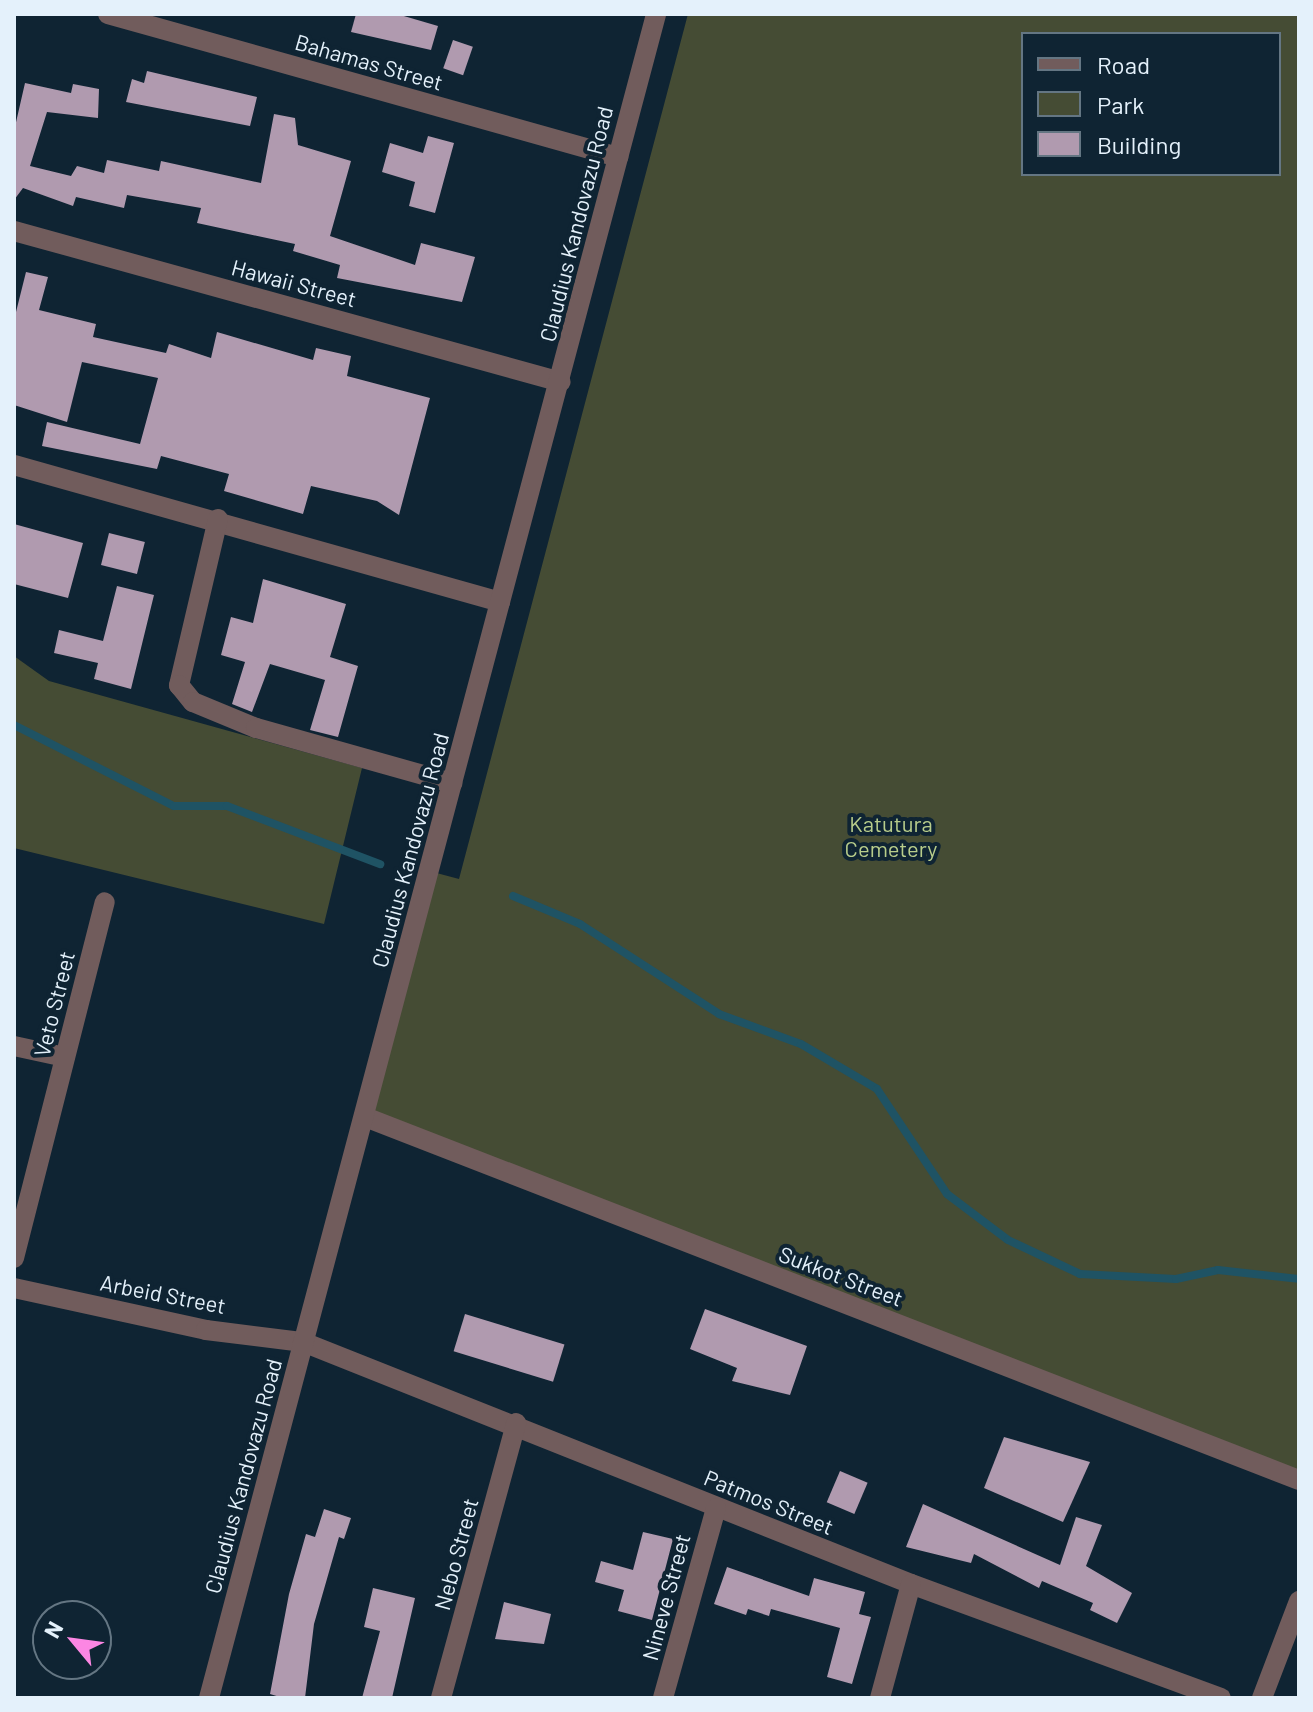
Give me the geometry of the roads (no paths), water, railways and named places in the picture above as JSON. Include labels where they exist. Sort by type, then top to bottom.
[{"type":"street","name":"Bahamas Street","points":[[108,14],[618,157]]},
{"type":"street","name":"Claudius Kandovazu Road","points":[[209,1698],[561,382],[656,14]]},
{"type":"street","name":"Hawaii Street","points":[[14,231],[561,382]]},
{"type":"street","points":[[14,465],[218,519],[500,602]]},
{"type":"street","points":[[218,519],[179,685],[193,702],[256,728],[452,783]]},
{"type":"street","name":"Veto Street","points":[[14,1258],[105,902]]},
{"type":"street","points":[[14,1046],[65,1057]]},
{"type":"street","name":"Sukkot Street","points":[[365,1117],[1299,1480]]},
{"type":"street","name":"Arbeid Street","points":[[14,1288],[206,1330],[303,1342]]},
{"type":"street","name":"Patmos Street","points":[[303,1342],[516,1423],[716,1508],[911,1584],[1221,1698]]},
{"type":"street","name":"Nebo Street","points":[[441,1698],[516,1423]]},
{"type":"street","name":"Nineve Street","points":[[663,1698],[716,1508]]},
{"type":"street","points":[[880,1698],[911,1584]]},
{"type":"street","points":[[1262,1698],[1299,1601]]},
{"type":"waterway","points":[[14,725],[174,806],[227,806],[380,864]]},
{"type":"waterway","points":[[513,896],[580,924],[719,1014],[801,1044],[877,1089],[947,1194],[1008,1240],[1080,1274],[1176,1279],[1218,1270],[1299,1279]]},
{"type":"park label","name":"Katutura Cemetery","points":[[891,836]]}]
